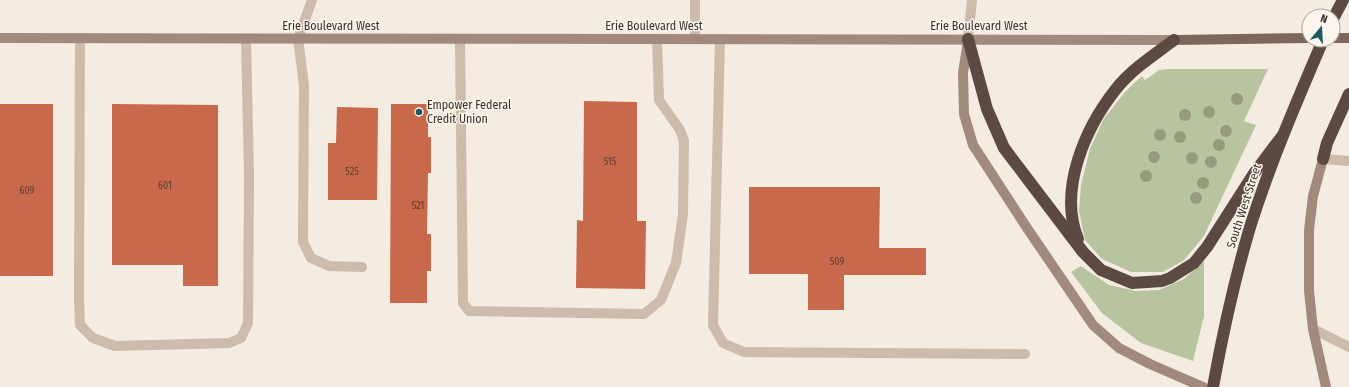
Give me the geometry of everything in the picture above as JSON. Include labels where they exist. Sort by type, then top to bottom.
[{"type":"highway","points":[[968,39],[987,109],[1004,148],[1083,252],[1101,270],[1132,283],[1162,281],[1170,278],[1194,263],[1207,247],[1255,172],[1283,135]]},
{"type":"highway","points":[[1083,252],[1073,227],[1070,199],[1077,164],[1091,127],[1116,89],[1144,62],[1174,40]]},
{"type":"highway","name":"South West Street","points":[[1213,387],[1242,255],[1252,223],[1283,135],[1320,48]]},
{"type":"highway","points":[[1322,159],[1327,143],[1349,94]]},
{"type":"main road","name":"Erie Boulevard West","points":[[0,38],[1174,40],[1301,38]]},
{"type":"main road","points":[[968,39],[963,73],[964,114],[973,145],[1027,228],[1093,325],[1119,348],[1150,364],[1203,387]]},
{"type":"main road","points":[[1322,159],[1313,196],[1309,230],[1309,291],[1313,329],[1326,387]]},
{"type":"street","points":[[312,0],[298,39],[304,85],[303,242],[311,258],[329,266],[362,267]]},
{"type":"street","points":[[695,0],[695,39]]},
{"type":"street","points":[[968,39],[972,0]]},
{"type":"street","points":[[80,38],[80,325],[93,338],[115,346],[229,343],[241,338],[248,323],[249,176],[246,38]]},
{"type":"street","points":[[460,39],[463,303],[469,311],[644,314],[661,300],[676,263],[683,214],[684,141],[680,130],[659,100],[657,39]]},
{"type":"street","points":[[720,39],[713,325],[722,343],[744,352],[1025,354]]},
{"type":"street","points":[[1322,159],[1349,161]]},
{"type":"street","points":[[1313,329],[1349,347]]},
{"type":"green space","points":[[1268,69],[1244,121],[1256,125],[1204,236],[1184,260],[1163,272],[1131,272],[1102,259],[1085,240],[1079,211],[1081,185],[1090,149],[1103,120],[1125,92],[1142,76],[1145,80],[1159,70]]},
{"type":"green space","points":[[1204,261],[1204,316],[1193,361],[1141,343],[1102,313],[1071,272],[1081,266],[1109,285],[1136,291],[1159,290],[1184,279]]},
{"type":"building","points":[[584,101],[637,102],[637,221],[646,221],[645,289],[576,288],[577,220],[583,221]]},
{"type":"building","points":[[0,104],[53,104],[53,276],[0,276]]},
{"type":"building","points":[[112,104],[218,105],[218,286],[183,286],[183,265],[112,265]]},
{"type":"building","points":[[391,104],[428,104],[428,137],[431,137],[431,173],[428,173],[427,234],[431,234],[431,271],[427,271],[427,303],[390,303]]},
{"type":"building","points":[[337,107],[378,108],[377,200],[328,200],[328,143],[336,143]]},
{"type":"building","points":[[749,187],[880,187],[879,248],[926,248],[926,275],[844,275],[844,310],[808,310],[808,274],[749,274]]},
{"type":"place","name":"Empower Federal Credit Union","points":[[419,112]]}]
